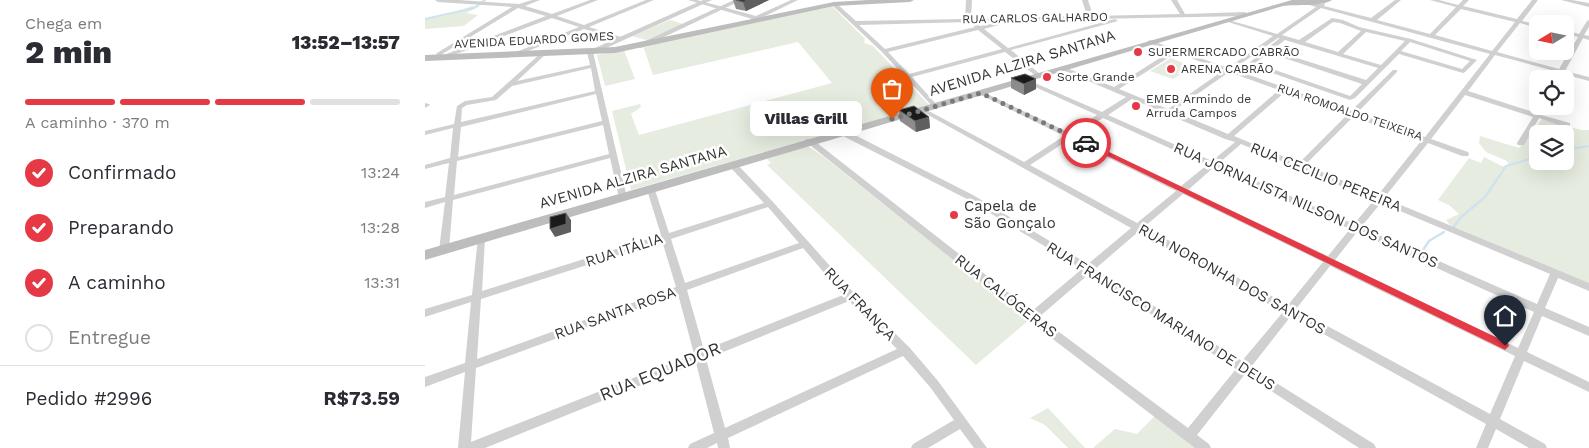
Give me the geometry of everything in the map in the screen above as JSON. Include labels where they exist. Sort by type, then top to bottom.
[{"type":"main road","name":"AVENIDA EDUARDO GOMES","points":[[434,57],[589,52],[638,46],[758,19],[851,1],[910,0]]},
{"type":"main road","name":"AVENIDA ALZIRA SANTANA","points":[[425,255],[981,93],[1282,2],[1325,2]]},
{"type":"street","points":[[438,0],[520,6],[619,38]]},
{"type":"street","points":[[434,57],[520,6],[537,0]]},
{"type":"street","points":[[434,57],[595,0]]},
{"type":"street","points":[[513,55],[651,0]]},
{"type":"street","points":[[691,0],[706,2],[758,19],[795,0]]},
{"type":"street","points":[[638,46],[739,0]]},
{"type":"street","points":[[969,0],[968,19],[978,29],[1038,75]]},
{"type":"street","points":[[1085,0],[1094,27]]},
{"type":"street","points":[[1174,0],[1184,16]]},
{"type":"street","points":[[1373,20],[1398,0]]},
{"type":"street","points":[[1433,0],[1529,24]]},
{"type":"street","points":[[1431,36],[1458,6],[1466,0]]},
{"type":"street","points":[[1189,436],[1427,139],[1535,0]]},
{"type":"street","points":[[1564,0],[1589,6]]},
{"type":"street","points":[[623,198],[589,52],[706,2]]},
{"type":"street","points":[[1167,112],[1325,2],[1373,20],[1557,70]]},
{"type":"street","points":[[834,4],[884,51],[935,106]]},
{"type":"street","name":"RUA CARLOS GALHARDO","points":[[854,23],[1245,14]]},
{"type":"street","points":[[908,76],[1129,17]]},
{"type":"street","points":[[1301,42],[1333,19],[1365,30],[1409,40],[1475,60],[1463,70],[1398,52]]},
{"type":"street","points":[[884,51],[1015,20]]},
{"type":"street","points":[[1227,20],[1383,68]]},
{"type":"street","points":[[1562,70],[1589,22]]},
{"type":"street","points":[[1339,54],[1365,30]]},
{"type":"street","points":[[1574,34],[1589,38]]},
{"type":"street","points":[[1285,37],[1251,62],[1253,65],[1346,97],[1353,97],[1409,40]]},
{"type":"street","name":"RUA ROMOALDO TEIXEIRA","points":[[1150,42],[1465,154]]},
{"type":"street","points":[[1266,50],[1367,83]]},
{"type":"street","points":[[1113,90],[1176,51]]},
{"type":"street","points":[[444,250],[454,160],[455,126],[460,106],[465,103],[494,99],[543,54]]},
{"type":"street","points":[[509,85],[593,66]]},
{"type":"street","name":"RUA CECILIO PEREIRA","points":[[1062,68],[1589,287]]},
{"type":"street","points":[[1299,166],[1395,71]]},
{"type":"street","points":[[1574,75],[1589,79]]},
{"type":"street","name":"RUA JORNALISTA NILSON DOS SANTOS","points":[[1024,80],[1589,332]]},
{"type":"street","points":[[1228,137],[1285,89]]},
{"type":"street","points":[[425,133],[598,92]]},
{"type":"street","points":[[1463,92],[1567,124]]},
{"type":"street","points":[[981,93],[1589,387]]},
{"type":"street","points":[[1024,165],[1131,97]]},
{"type":"street","name":"RUA NORONHA DOS SANTOS","points":[[923,110],[1541,448]]},
{"type":"street","points":[[1521,143],[1537,116]]},
{"type":"street","points":[[425,168],[605,122]]},
{"type":"street","name":"RUA FRANCISCO MARIANO DE DEUS","points":[[844,133],[969,197],[1089,269],[1371,448]]},
{"type":"street","name":"RUA CALÓGERAS","points":[[809,142],[1032,317],[1205,448]]},
{"type":"street","points":[[1032,317],[1239,142]]},
{"type":"street","points":[[425,205],[613,155]]},
{"type":"street","name":"RUA FRANÇA","points":[[733,165],[770,204],[850,296],[905,350],[934,384],[981,448]]},
{"type":"street","points":[[651,190],[667,236],[682,289],[724,448]]},
{"type":"street","name":"RUA ITÁLIA","points":[[425,313],[770,204]]},
{"type":"street","points":[[464,448],[469,366],[481,239]]},
{"type":"street","name":"RUA SANTA ROSA","points":[[425,382],[804,244]]},
{"type":"street","points":[[1482,448],[1555,273]]},
{"type":"street","name":"RUA EQUADOR","points":[[471,448],[850,296]]},
{"type":"street","points":[[694,448],[905,350]]},
{"type":"street","points":[[917,448],[962,422]]},
{"type":"shaded area","points":[[472,6],[480,6],[466,13],[478,15],[464,26],[425,29],[425,19],[444,16]]},
{"type":"shaded area","points":[[832,6],[865,39],[864,43],[873,46],[929,105],[631,190],[612,111],[640,104],[641,107],[631,114],[639,135],[832,83],[798,42],[653,75],[643,46]]},
{"type":"shaded area","points":[[670,20],[683,24],[646,40],[632,36]]},
{"type":"shaded area","points":[[624,50],[635,79],[605,86],[597,55]]},
{"type":"shaded area","name":"ARENA CABRÃO","points":[[1171,58],[1193,67],[1173,79],[1150,71]]},
{"type":"shaded area","points":[[1542,119],[1563,125],[1537,125]]},
{"type":"shaded area","points":[[1574,128],[1589,130],[1589,284],[1450,225],[1446,220],[1459,214],[1449,205],[1438,200],[1469,158],[1481,163],[1484,157],[1502,166],[1509,166],[1507,161],[1486,152],[1479,143],[1480,136],[1519,148],[1529,135],[1529,170],[1574,170]]},
{"type":"shaded area","points":[[803,147],[809,147],[824,157],[1029,320],[976,365],[767,165],[771,163],[767,159]]},
{"type":"shaded area","points":[[1048,408],[1085,448],[1068,448],[1045,425],[1030,418]]},
{"type":"shaded area","points":[[1156,415],[1199,448],[1093,448],[1115,429],[1137,434]]},
{"type":"building","points":[[1025,74],[1036,79],[1024,84],[1011,78]]},
{"type":"building","points":[[914,106],[929,117],[915,121],[899,110]]},
{"type":"building","points":[[566,213],[566,224],[550,229],[550,217]]},
{"type":"waterway","points":[[425,19],[474,8],[485,0]]},
{"type":"waterway","points":[[1574,148],[1589,146]]},
{"type":"waterway","points":[[1499,177],[1506,166],[1529,159]]},
{"type":"waterway","points":[[1454,227],[1460,218],[1485,197],[1500,175]]},
{"type":"waterway","points":[[1421,253],[1429,241],[1444,232]]},
{"type":"way so far","points":[[892,119],[981,93],[1086,143]]},
{"type":"place","name":"SUPERMERCADO CABRÃO","points":[[1138,52]]},
{"type":"place","name":"ARENA CABRÃO","points":[[1171,69]]},
{"type":"place","name":"Sorte Grande","points":[[1047,77]]},
{"type":"place","name":"EMEB Armindo de Arruda Campos","points":[[1136,106]]},
{"type":"place","name":"Villas Grill","points":[[892,119]]},
{"type":"place","name":"Capela de São Gonçalo","points":[[954,215]]},
{"type":"route","points":[[1086,143],[1505,346]]}]
